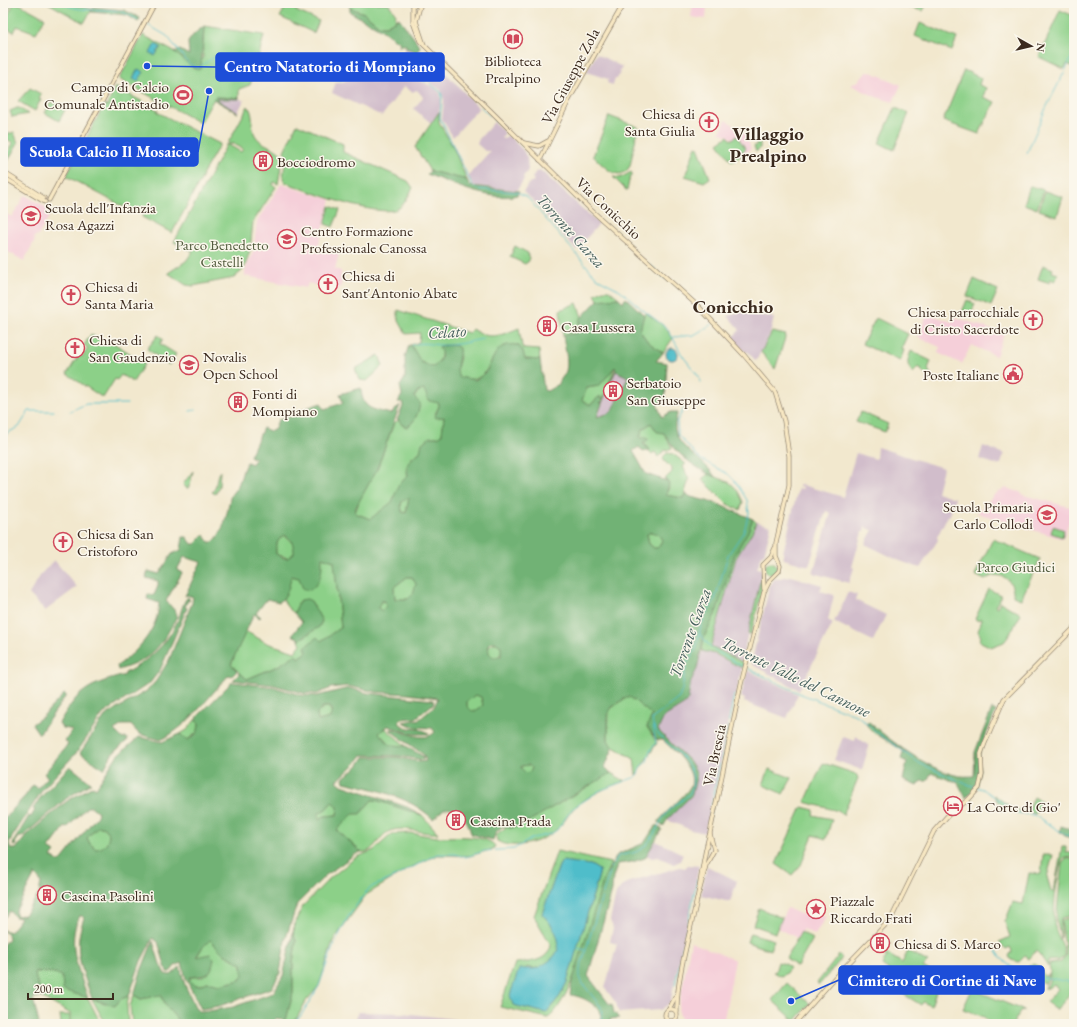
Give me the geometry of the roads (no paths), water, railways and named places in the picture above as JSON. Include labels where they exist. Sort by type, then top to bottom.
[{"type":"main road","points":[[277,3],[282,5],[286,3]]},
{"type":"main road","points":[[412,4],[420,6],[424,3]]},
{"type":"main road","name":"Via Giuseppe Zola","points":[[540,160],[586,69],[624,3]]},
{"type":"main road","points":[[3,177],[8,178],[47,199],[155,4]]},
{"type":"main road","name":"Via Conicchio","points":[[412,4],[414,29],[417,37],[425,47],[590,209],[703,311],[773,390],[782,413],[789,467],[789,485],[776,543]]},
{"type":"main road","name":"Via Conicchio","points":[[420,6],[416,22],[425,47]]},
{"type":"main road","name":"Via Giuseppe Zola","points":[[522,142],[538,146],[550,139]]},
{"type":"main road","points":[[3,172],[8,178]]},
{"type":"main road","points":[[764,592],[765,573],[763,565],[768,560],[776,543]]},
{"type":"main road","points":[[764,592],[779,571],[780,566],[776,561],[776,543]]},
{"type":"main road","points":[[768,560],[776,561]]},
{"type":"main road","points":[[765,573],[774,576]]},
{"type":"main road","name":"Via Brescia","points":[[665,1018],[672,1023],[677,1018],[679,987],[698,895],[706,846],[745,667],[764,592]]},
{"type":"main road","points":[[794,1024],[886,923],[896,909],[934,831],[950,813],[968,800],[979,787],[982,775],[982,754],[985,743],[1004,699],[1074,628]]},
{"type":"main road","name":"Via Brescia","points":[[698,895],[711,854],[714,850],[710,833]]},
{"type":"main road","points":[[706,846],[710,845],[713,847]]},
{"type":"main road","points":[[705,852],[711,854]]},
{"type":"main road","name":"Via Brescia","points":[[665,1024],[665,1013],[679,987]]},
{"type":"main road","points":[[668,1009],[673,1009],[677,1012]]},
{"type":"water","points":[[155,44],[161,47],[155,56],[150,53]]},
{"type":"water","points":[[138,69],[144,72],[138,81],[133,78]]},
{"type":"water","points":[[674,348],[677,349],[677,359],[670,360],[667,359],[666,352],[667,349]]},
{"type":"water","points":[[562,861],[591,865],[599,870],[599,875],[567,982],[560,996],[546,1013],[513,1005],[510,995],[519,969],[538,968],[553,958],[557,952],[558,939],[556,933],[542,914]]},
{"type":"waterway","name":"Torrente Garza","points":[[61,3],[80,9],[119,11],[138,20]]},
{"type":"waterway","name":"Torrente Garza","points":[[148,25],[167,36],[189,64],[198,68],[214,57],[290,62],[340,80],[359,73],[395,67],[412,73],[426,82]]},
{"type":"waterway","points":[[1027,153],[1046,108],[1074,53]]},
{"type":"waterway","points":[[402,54],[404,63],[409,72]]},
{"type":"waterway","name":"Torrente Garza","points":[[430,84],[441,92],[440,118],[472,185],[476,189],[517,192],[527,197],[597,278],[620,290],[668,329],[682,355],[699,377],[700,382]]},
{"type":"waterway","points":[[481,107],[497,123]]},
{"type":"waterway","points":[[650,265],[666,279]]},
{"type":"waterway","points":[[674,337],[694,335],[712,324]]},
{"type":"waterway","name":"Celato","points":[[412,345],[421,343],[452,345],[483,339]]},
{"type":"waterway","name":"Celato","points":[[70,411],[86,404],[127,404]]},
{"type":"waterway","name":"Torrente Garza","points":[[603,1024],[601,1007],[583,984],[580,977],[580,969],[611,868],[618,856],[636,852],[646,845],[668,812],[691,792],[693,779],[690,769],[677,752],[661,737],[655,728],[652,719],[679,698],[682,690],[686,665],[696,649],[701,625],[715,599],[728,555],[744,531],[749,513],[747,500],[735,481],[728,474],[700,459],[678,435],[677,421],[686,405]]},
{"type":"waterway","name":"Celato","points":[[190,411],[196,410]]},
{"type":"waterway","name":"Celato","points":[[3,438],[9,432],[19,427],[29,411],[54,411]]},
{"type":"waterway","name":"Torrente Valle del Cannone","points":[[699,633],[712,649],[744,667]]},
{"type":"waterway","name":"Torrente Valle del Cannone","points":[[747,668],[801,694],[858,716],[875,731],[919,763],[966,784],[983,789],[1017,813],[1034,815],[1066,835],[1074,836]]},
{"type":"waterway","points":[[723,752],[734,695]]},
{"type":"waterway","points":[[634,778],[638,774],[641,766],[647,762],[650,751],[656,743],[653,725]]},
{"type":"waterway","points":[[709,819],[722,755]]},
{"type":"waterway","points":[[291,1024],[300,1017],[319,986],[333,947],[348,917],[366,892],[373,886],[391,879],[437,854],[454,854],[466,857],[485,851],[514,849],[533,838],[551,834],[557,830],[572,809],[599,791],[633,778]]},
{"type":"waterway","points":[[675,985],[697,880]]},
{"type":"waterway","points":[[992,945],[1004,961],[1027,979],[1049,978],[1074,983]]},
{"type":"waterway","points":[[577,948],[585,950]]},
{"type":"place","name":"Biblioteca Prealpino","points":[[513,39]]},
{"type":"place","name":"Centro Natatorio di Mompiano","points":[[147,66]]},
{"type":"place","name":"Scuola Calcio Il Mosaico","points":[[209,91]]},
{"type":"place","name":"Campo di Calcio Comunale Antistadio","points":[[183,95]]},
{"type":"place","name":"Chiesa di Santa Giulia","points":[[709,122]]},
{"type":"place","name":"Bocciodromo","points":[[263,161]]},
{"type":"place","name":"Scuola dell'Infanzia Rosa Agazzi","points":[[31,216]]},
{"type":"place","name":"Centro Formazione Professionale Canossa","points":[[287,239]]},
{"type":"place","name":"Chiesa di Sant'Antonio Abate","points":[[328,284]]},
{"type":"place","name":"Chiesa di Santa Maria","points":[[71,295]]},
{"type":"place","name":"Chiesa parrocchiale di Cristo Sacerdote","points":[[1033,320]]},
{"type":"place","name":"Casa Lussera","points":[[547,326]]},
{"type":"place","name":"Chiesa di San Gaudenzio","points":[[75,348]]},
{"type":"place","name":"Novalis Open School","points":[[189,365]]},
{"type":"place","name":"Poste Italiane","points":[[1013,374]]},
{"type":"place","name":"Serbatoio San Giuseppe","points":[[613,391]]},
{"type":"place","name":"Fonti di Mompiano","points":[[238,402]]},
{"type":"place","name":"Scuola Primaria Carlo Collodi","points":[[1047,515]]},
{"type":"place","name":"Chiesa di San Cristoforo","points":[[63,542]]},
{"type":"place","name":"La Corte di Gio'","points":[[953,806]]},
{"type":"place","name":"Cascina Prada","points":[[456,820]]},
{"type":"place","name":"Cascina Pasolini","points":[[47,895]]},
{"type":"place","name":"Piazzale Riccardo Frati","points":[[816,909]]},
{"type":"place","name":"Chiesa di S. Marco","points":[[880,943]]},
{"type":"place","name":"Cimitero di Cortine di Nave","points":[[791,1001]]},
{"type":"district","name":"Villaggio Prealpino","points":[[768,144]]},
{"type":"district","name":"Conicchio","points":[[733,306]]},
{"type":"park label","name":"Parco Benedetto Castelli","points":[[222,252]]},
{"type":"park label","name":"Parco Giudici","points":[[1016,566]]}]
